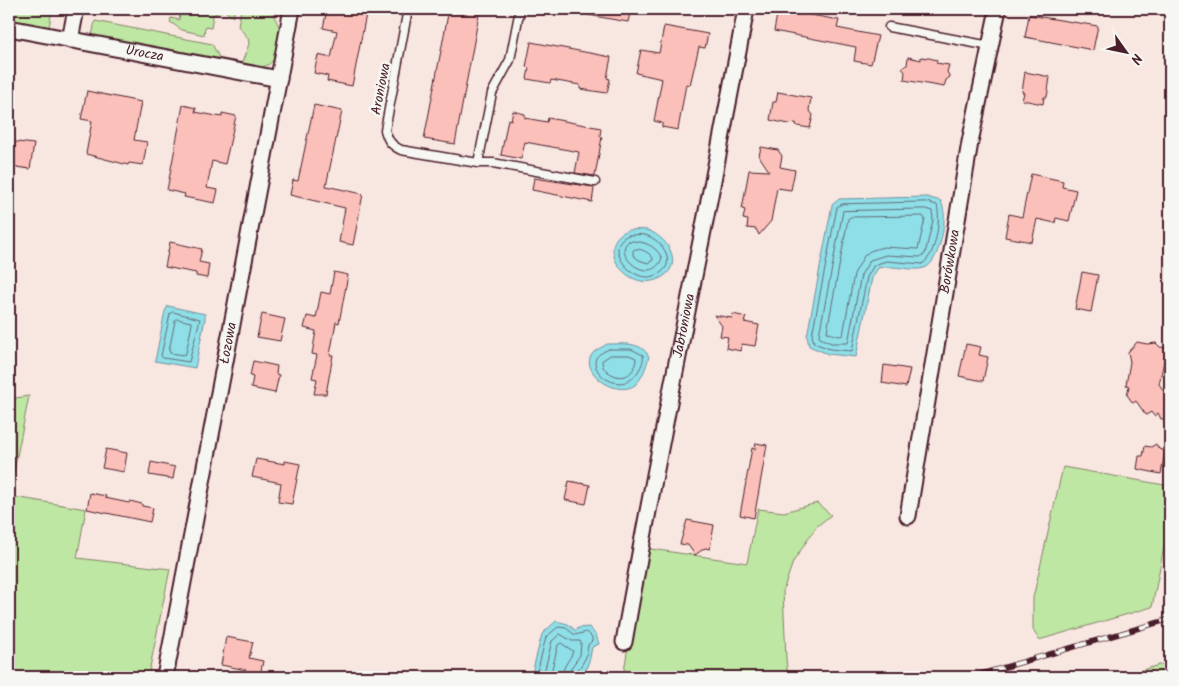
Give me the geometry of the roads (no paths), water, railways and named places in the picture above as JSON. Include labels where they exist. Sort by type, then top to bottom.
[{"type":"street","points":[[70,40],[76,9]]},
{"type":"street","name":"Łozowa","points":[[165,677],[292,9]]},
{"type":"street","name":"Jabłoniowa","points":[[624,642],[644,530],[746,9]]},
{"type":"street","name":"Borówkowa","points":[[908,516],[970,142],[998,9]]},
{"type":"street","name":"Urocza","points":[[9,28],[279,79]]},
{"type":"lane","name":"Aroniowa","points":[[408,9],[386,130],[387,138],[392,145],[400,150],[478,163],[493,163],[595,182]]},
{"type":"lane","points":[[478,163],[492,93],[510,60],[520,9]]},
{"type":"lane","points":[[889,28],[990,46]]},
{"type":"water","points":[[927,197],[941,201],[944,215],[941,240],[933,261],[929,266],[919,269],[878,268],[872,278],[856,357],[828,354],[809,346],[807,336],[832,205],[839,199]]},
{"type":"water","points":[[628,230],[647,230],[654,233],[666,244],[670,250],[672,264],[670,270],[664,276],[651,281],[639,280],[628,275],[619,267],[614,257],[613,246],[618,237]]},
{"type":"water","points":[[168,306],[205,314],[195,368],[155,361],[165,311]]},
{"type":"water","points":[[607,344],[631,344],[642,348],[646,352],[649,357],[647,364],[635,385],[627,388],[618,388],[608,385],[594,374],[590,366],[590,359],[594,352]]},
{"type":"water","points":[[556,621],[568,624],[576,631],[578,628],[589,627],[596,635],[599,644],[592,647],[585,672],[582,672],[580,677],[531,677],[542,634]]},
{"type":"railway","points":[[971,677],[1170,619]]}]
